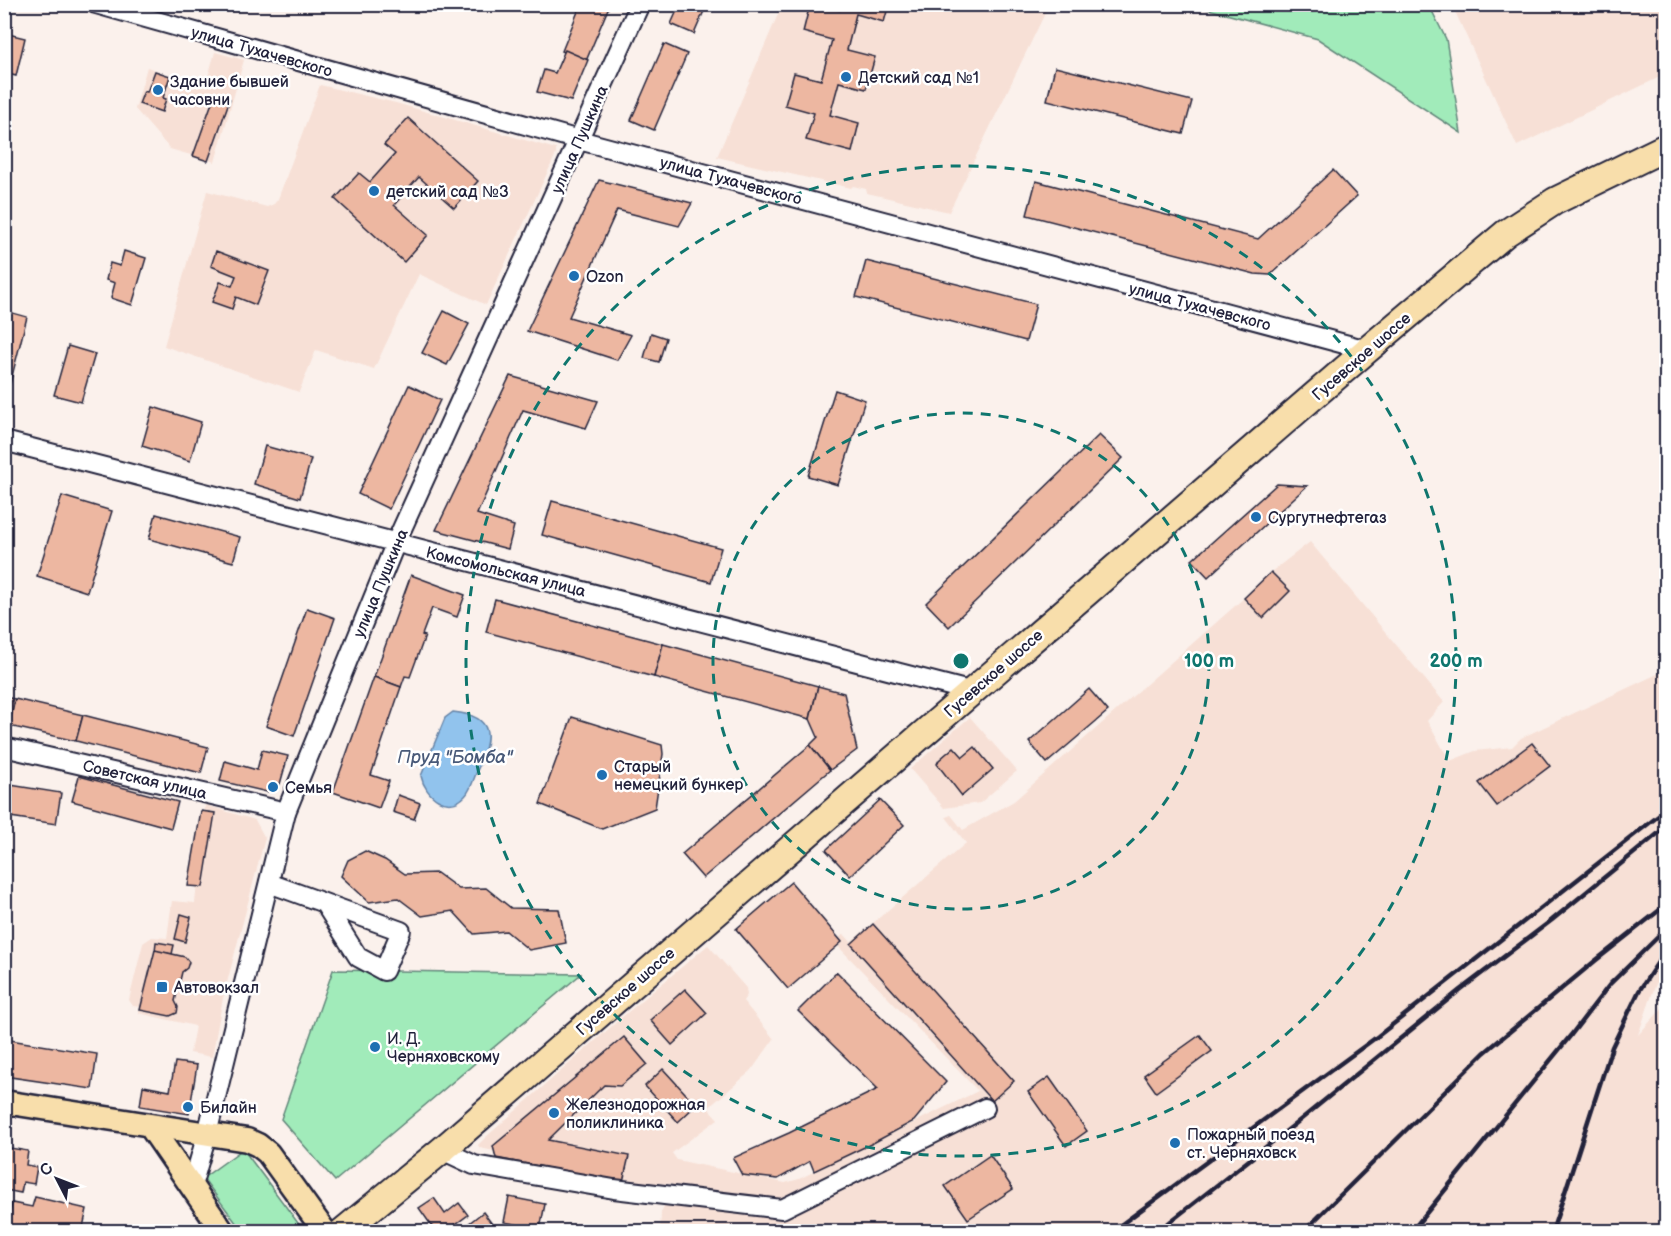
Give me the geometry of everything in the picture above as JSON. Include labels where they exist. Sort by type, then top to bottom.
[{"type":"highway","name":"Гусевское шоссе","points":[[342,1232],[442,1150],[1367,350],[1506,233],[1555,201],[1666,147]]},
{"type":"main road","points":[[4,1102],[247,1140],[263,1149],[325,1232]]},
{"type":"main road","points":[[150,1126],[223,1232]]},
{"type":"street","name":"улица Тухачевского","points":[[96,4],[579,140],[1367,350]]},
{"type":"street","name":"улица Пушкина","points":[[192,1186],[207,1134],[286,812],[396,542],[640,4]]},
{"type":"street","name":"Комсомольская улица","points":[[4,441],[973,692]]},
{"type":"street","name":"Советская улица","points":[[4,747],[286,812]]},
{"type":"street","points":[[269,884],[324,903]]},
{"type":"street","points":[[442,1150],[474,1165],[579,1183],[782,1209],[985,1108]]},
{"type":"shaded area","points":[[782,5],[1049,5],[949,212],[867,193],[866,189],[853,186],[851,188],[717,157]]},
{"type":"shaded area","points":[[1452,5],[1666,5],[1666,74],[1517,146]]},
{"type":"shaded area","points":[[215,52],[244,60],[215,162],[170,149],[135,109],[147,67],[205,88]]},
{"type":"shaded area","points":[[320,85],[396,103],[556,149],[556,154],[486,305],[419,274],[374,369],[316,350],[299,392],[164,346],[207,191],[267,207],[274,204],[278,199]]},
{"type":"shaded area","points":[[1310,542],[1444,702],[1427,721],[1450,761],[1475,751],[1512,747],[1521,738],[1666,670],[1666,964],[1660,972],[1638,1035],[1666,1004],[1666,1231],[660,1231],[661,1212],[669,1197],[671,1184],[638,1182],[480,1148],[478,1145],[486,1137],[708,945],[746,988],[747,995],[743,1001],[774,1039],[751,1071],[708,1108],[718,1119],[672,1153],[677,1160],[785,1183],[799,1179],[978,1091],[834,942],[844,934],[851,942],[966,843],[946,817],[951,815],[963,830],[1014,801],[1271,572]]},
{"type":"shaded area","points":[[970,717],[1017,771],[980,803],[944,808],[910,769]]},
{"type":"shaded area","points":[[205,805],[255,820],[265,838],[223,998],[212,1057],[190,1053],[195,1026],[139,1013],[140,1007],[133,1006],[129,1000],[143,943],[152,937],[167,938],[172,901],[195,903]]},
{"type":"green space","points":[[1193,5],[1429,5],[1446,39],[1461,133],[1318,39]]},
{"type":"green space","points":[[333,970],[581,974],[335,1181],[281,1119]]},
{"type":"green space","points":[[243,1149],[301,1227],[295,1231],[242,1231],[203,1178]]},
{"type":"water","name":"Пруд \"Бомба\"","points":[[453,712],[477,718],[484,724],[487,739],[482,759],[469,791],[458,801],[445,803],[432,796],[421,776],[445,718]]},
{"type":"building","points":[[581,4],[610,4],[586,61],[562,51]]},
{"type":"building","points":[[680,4],[707,4],[694,34],[671,24]]},
{"type":"building","name":"Детский сад №1","points":[[810,4],[840,10],[842,4],[889,4],[884,22],[856,14],[847,50],[875,57],[866,89],[839,82],[830,115],[859,123],[852,152],[806,140],[814,113],[785,105],[794,73],[821,80],[832,40],[803,32]]},
{"type":"building","points":[[4,33],[25,38],[16,76],[4,73]]},
{"type":"building","points":[[664,44],[687,54],[654,130],[631,120]]},
{"type":"building","points":[[565,50],[588,60],[571,101],[537,92],[544,70],[555,73]]},
{"type":"building","points":[[1055,67],[1192,101],[1183,134],[1047,100]]},
{"type":"building","points":[[155,71],[170,76],[163,98],[166,99],[162,112],[139,104],[144,91],[147,92]]},
{"type":"building","points":[[215,94],[230,99],[208,161],[193,156]]},
{"type":"building","name":"детский сад №3","points":[[408,118],[478,181],[454,208],[419,177],[394,205],[428,235],[404,262],[335,199],[359,173],[370,182],[395,154],[384,145]]},
{"type":"building","points":[[1333,170],[1357,196],[1270,275],[1255,274],[1027,215],[1036,181],[1258,239]]},
{"type":"building","points":[[599,180],[692,203],[679,226],[617,210],[569,317],[631,335],[617,360],[527,331]]},
{"type":"building","points":[[124,251],[146,258],[132,305],[111,298],[115,283],[106,280],[110,263],[120,266]]},
{"type":"building","points":[[216,251],[269,271],[256,305],[236,297],[232,309],[212,302],[220,282],[232,286],[236,276],[211,266]]},
{"type":"building","points":[[866,261],[1036,304],[1026,341],[856,297]]},
{"type":"building","points":[[444,311],[469,324],[447,365],[422,353]]},
{"type":"building","points":[[9,312],[27,317],[10,384],[4,382],[4,330]]},
{"type":"building","points":[[651,333],[666,338],[659,362],[644,358]]},
{"type":"building","points":[[68,346],[95,354],[81,402],[54,395]]},
{"type":"building","points":[[510,376],[598,401],[586,428],[523,410],[477,514],[514,526],[508,549],[436,530]]},
{"type":"building","points":[[409,385],[440,400],[389,509],[358,494]]},
{"type":"building","points":[[835,390],[865,400],[838,485],[808,476]]},
{"type":"building","points":[[153,407],[201,422],[190,461],[142,446]]},
{"type":"building","points":[[1099,435],[1123,458],[949,627],[926,603]]},
{"type":"building","points":[[265,446],[311,459],[300,498],[254,484]]},
{"type":"building","points":[[1277,484],[1307,486],[1208,577],[1192,560]]},
{"type":"building","points":[[62,496],[112,511],[87,592],[37,576]]},
{"type":"building","points":[[552,501],[721,548],[711,582],[542,535]]},
{"type":"building","points":[[156,514],[240,537],[233,562],[149,539]]},
{"type":"building","points":[[1271,572],[1290,591],[1263,618],[1244,598]]},
{"type":"building","points":[[411,575],[465,595],[457,617],[432,608],[422,635],[425,636],[410,677],[405,676],[401,687],[374,677]]},
{"type":"building","points":[[495,599],[663,644],[654,677],[486,632]]},
{"type":"building","points":[[307,608],[335,618],[294,736],[266,726]]},
{"type":"building","points":[[663,644],[818,686],[810,719],[654,677]]},
{"type":"building","points":[[374,677],[401,687],[371,775],[389,781],[379,808],[333,792]]},
{"type":"building","points":[[818,686],[844,693],[857,750],[830,770],[810,745],[818,737],[810,719]]},
{"type":"building","points":[[1089,689],[1108,711],[1047,763],[1029,742]]},
{"type":"building","points":[[4,697],[15,699],[9,726],[4,725]]},
{"type":"building","points":[[15,699],[83,715],[76,741],[9,726]]},
{"type":"building","points":[[83,715],[208,747],[201,773],[76,741]]},
{"type":"building","points":[[572,717],[662,745],[663,754],[655,808],[602,829],[540,804]]},
{"type":"building","points":[[1532,743],[1550,766],[1497,806],[1479,783]]},
{"type":"building","points":[[810,745],[830,770],[703,878],[682,854]]},
{"type":"building","points":[[954,747],[963,757],[975,747],[993,769],[962,796],[937,764]]},
{"type":"building","points":[[262,750],[288,756],[280,784],[267,792],[220,781],[225,761],[257,770]]},
{"type":"building","points":[[79,776],[178,802],[171,828],[72,801]]},
{"type":"building","points":[[4,784],[61,793],[56,824],[4,816]]},
{"type":"building","points":[[398,795],[420,803],[414,819],[393,812]]},
{"type":"building","points":[[880,800],[904,825],[850,876],[826,850]]},
{"type":"building","points":[[201,811],[215,813],[203,887],[188,886]]},
{"type":"building","points":[[365,851],[385,860],[405,874],[437,873],[459,889],[486,888],[511,908],[559,909],[566,943],[529,950],[506,931],[474,934],[453,911],[422,916],[398,898],[369,902],[341,876],[348,860]]},
{"type":"building","points":[[791,882],[842,942],[788,989],[736,929]]},
{"type":"building","points":[[181,914],[191,917],[185,942],[175,939]]},
{"type":"building","points":[[873,924],[1014,1081],[992,1101],[851,944]]},
{"type":"building","points":[[156,942],[174,945],[172,954],[155,951]]},
{"type":"building","name":"Автовокзал","points":[[155,950],[185,957],[189,962],[187,968],[182,972],[175,1001],[178,1007],[177,1013],[170,1016],[140,1010]]},
{"type":"building","points":[[837,972],[946,1082],[914,1121],[814,1171],[810,1161],[778,1179],[742,1175],[733,1158],[878,1089],[798,1011]]},
{"type":"building","points":[[685,989],[707,1013],[672,1045],[650,1020]]},
{"type":"building","points":[[1200,1035],[1212,1051],[1156,1092],[1144,1075]]},
{"type":"building","name":"Железнодорожная поликлиника","points":[[624,1037],[647,1064],[620,1086],[604,1085],[548,1140],[629,1156],[623,1182],[496,1158],[493,1146]]},
{"type":"building","points":[[10,1040],[97,1054],[92,1089],[4,1076]]},
{"type":"building","points":[[175,1062],[197,1065],[189,1114],[140,1106],[143,1086],[170,1091]]},
{"type":"building","points":[[663,1069],[696,1105],[678,1122],[645,1086]]},
{"type":"building","points":[[1049,1077],[1087,1131],[1066,1146],[1028,1092]]},
{"type":"building","points":[[4,1147],[28,1151],[26,1165],[37,1167],[34,1184],[23,1182],[21,1193],[5,1190],[7,1177],[4,1177]]},
{"type":"building","points":[[990,1155],[1013,1189],[968,1219],[945,1186]]},
{"type":"building","points":[[35,1197],[87,1209],[82,1232],[6,1232],[12,1203],[32,1207]]},
{"type":"building","points":[[509,1197],[545,1204],[540,1229],[504,1222]]},
{"type":"building","points":[[434,1198],[445,1214],[459,1203],[468,1215],[445,1232],[436,1232],[419,1208]]},
{"type":"building","points":[[483,1212],[495,1228],[491,1232],[458,1232]]},
{"type":"railway","points":[[1111,1232],[1378,1036],[1666,810]]},
{"type":"railway","points":[[1157,1232],[1666,827]]},
{"type":"railway","points":[[1303,1232],[1484,1053],[1666,905]]},
{"type":"railway","points":[[1411,1232],[1610,984],[1666,929]]},
{"type":"railway","points":[[1552,1232],[1612,1047],[1639,991],[1666,950]]},
{"type":"place","name":"Детский сад №1","points":[[846,77]]},
{"type":"place","name":"Здание бывшей часовни","points":[[158,90]]},
{"type":"place","name":"детский сад №3","points":[[374,191]]},
{"type":"place","name":"Ozon","points":[[574,276]]},
{"type":"place","name":"Сургутнефтегаз","points":[[1256,517]]},
{"type":"place","name":"Старый немецкий бункер","points":[[602,775]]},
{"type":"place","name":"Семья","points":[[273,787]]},
{"type":"place","name":"Автовокзал","points":[[162,987]]},
{"type":"place","name":"И. Д. Черняховскому","points":[[375,1047]]},
{"type":"place","name":"Билайн","points":[[188,1107]]},
{"type":"place","name":"Железнодорожная поликлиника","points":[[554,1113]]},
{"type":"place","name":"Пожарный поезд ст. Черняховск","points":[[1175,1143]]}]
